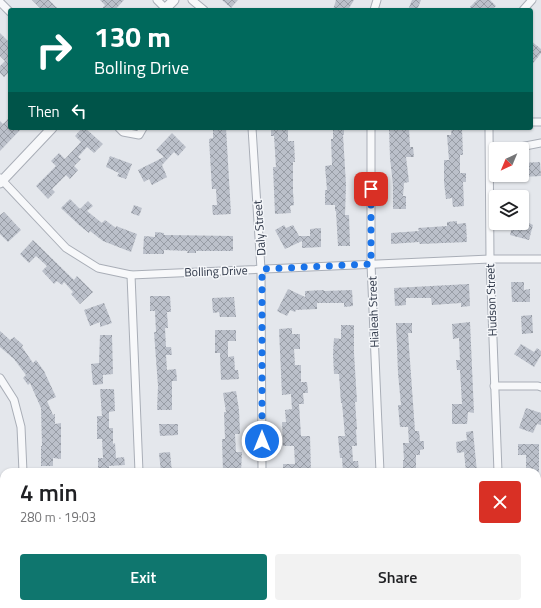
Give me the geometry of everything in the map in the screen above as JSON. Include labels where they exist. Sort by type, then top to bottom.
[{"type":"street","points":[[157,0],[164,8]]},
{"type":"street","points":[[166,8],[174,0]]},
{"type":"street","points":[[192,0],[202,8]]},
{"type":"street","points":[[524,8],[532,0]]},
{"type":"street","points":[[0,2],[8,10]]},
{"type":"street","points":[[1,180],[50,130]]},
{"type":"street","points":[[121,130],[123,132],[139,135],[142,130]]},
{"type":"street","name":"Daly Street","points":[[252,130],[262,269],[262,468]]},
{"type":"street","name":"Hialeah Street","points":[[371,130],[371,264],[380,468]]},
{"type":"street","name":"Hudson Street","points":[[489,130],[491,142]]},
{"type":"street","points":[[529,145],[541,143]]},
{"type":"street","name":"Bolling Drive","points":[[1,180],[66,248],[98,268],[131,275],[371,264],[541,259]]},
{"type":"street","name":"Hudson Street","points":[[492,182],[490,260],[498,468]]},
{"type":"street","points":[[131,275],[139,468]]},
{"type":"street","points":[[0,378],[14,400],[21,427],[23,468]]},
{"type":"street","points":[[494,386],[541,387]]},
{"type":"building","points":[[32,0],[49,0],[57,8],[40,8]]},
{"type":"building","points":[[100,0],[124,0],[117,8],[103,8],[105,5]]},
{"type":"building","points":[[222,0],[238,0],[231,8]]},
{"type":"building","points":[[336,0],[354,0],[349,8],[334,8]]},
{"type":"building","points":[[412,0],[421,0],[418,8],[409,8]]},
{"type":"building","points":[[477,0],[490,0],[496,6],[494,8],[470,7]]},
{"type":"building","points":[[0,33],[8,41],[8,73],[4,77],[0,73],[0,66],[5,61],[0,56]]},
{"type":"building","points":[[533,43],[541,49],[541,53],[533,63]]},
{"type":"building","points":[[8,119],[8,130],[20,130],[0,151],[0,121],[3,124]]},
{"type":"building","points":[[80,130],[87,130],[103,144],[94,153],[87,147],[78,157],[81,159],[74,166],[78,170],[70,179],[66,175],[52,189],[55,192],[48,199],[36,186],[56,166],[51,161],[59,153],[65,159],[81,142],[75,136]]},
{"type":"building","points":[[213,130],[226,130],[231,214],[213,215],[212,205],[217,205],[216,189],[212,189],[209,139],[213,138]]},
{"type":"building","points":[[271,130],[288,130],[288,141],[294,141],[294,205],[290,206],[291,213],[275,214],[273,167],[276,167],[274,136],[271,136]]},
{"type":"building","points":[[333,130],[344,130],[346,185],[345,215],[349,215],[350,246],[338,246],[335,205],[325,205],[325,190],[327,190],[325,166],[332,165],[331,139],[333,139]]},
{"type":"building","points":[[389,130],[409,130],[410,147],[413,147],[414,157],[406,157],[409,182],[404,183],[403,196],[406,196],[406,209],[393,209],[393,185]]},
{"type":"building","points":[[452,130],[462,130],[463,155],[460,155],[460,173],[466,173],[466,182],[463,182],[464,206],[453,207],[452,198],[446,199],[444,160],[449,160],[447,135],[451,135]]},
{"type":"building","points":[[172,133],[186,147],[178,156],[174,152],[162,165],[167,177],[152,185],[149,179],[144,182],[138,170],[164,157],[156,150]]},
{"type":"building","points":[[110,156],[132,164],[126,179],[117,176],[119,173],[106,167]]},
{"type":"building","points":[[540,162],[541,176],[529,177],[529,163]]},
{"type":"building","points":[[70,199],[80,209],[88,201],[93,206],[87,211],[102,223],[105,220],[116,228],[116,226],[137,234],[131,252],[103,241],[79,225],[61,208]]},
{"type":"building","points":[[134,205],[142,208],[139,216],[131,213]]},
{"type":"building","points":[[4,212],[21,230],[8,242],[0,234],[0,215]]},
{"type":"building","points":[[457,221],[457,224],[466,223],[467,242],[420,244],[419,242],[391,244],[391,233],[419,231],[418,228],[447,226],[447,222]]},
{"type":"building","points":[[529,223],[533,225],[529,240],[510,235],[511,230],[529,230]]},
{"type":"building","points":[[284,225],[286,228],[293,225],[299,236],[310,236],[310,229],[321,228],[321,247],[302,248],[302,241],[285,249],[275,230]]},
{"type":"building","points":[[155,232],[164,233],[164,235],[233,236],[233,251],[196,251],[196,253],[187,253],[188,251],[164,250],[164,254],[143,254],[144,236],[155,237]]},
{"type":"building","points":[[33,240],[74,280],[77,276],[93,292],[80,304],[71,294],[73,292],[64,282],[62,285],[57,281],[54,284],[42,271],[47,266],[36,256],[29,263],[20,254]]},
{"type":"building","points":[[511,282],[524,282],[524,290],[530,289],[530,302],[512,302]]},
{"type":"building","points":[[469,284],[470,306],[461,307],[461,303],[432,305],[431,298],[406,298],[406,305],[395,306],[394,288]]},
{"type":"building","points":[[288,289],[305,297],[305,291],[352,290],[353,306],[344,307],[344,303],[317,303],[317,309],[296,310],[295,312],[290,310],[287,316],[277,311]]},
{"type":"building","points":[[150,296],[170,296],[171,312],[167,312],[168,328],[165,328],[166,347],[171,347],[172,355],[166,355],[167,370],[176,369],[177,381],[172,381],[172,410],[157,410],[158,386],[154,332],[156,332],[155,311],[150,311]]},
{"type":"building","points":[[234,297],[236,317],[220,317],[219,312],[213,313],[212,298]]},
{"type":"building","points":[[104,303],[112,323],[100,327],[100,322],[90,326],[84,310]]},
{"type":"building","points":[[532,315],[533,333],[522,334],[521,316]]},
{"type":"building","points":[[470,322],[474,413],[468,412],[467,424],[452,424],[452,404],[462,404],[460,370],[457,370],[456,360],[460,360],[459,338],[453,339],[452,324]]},
{"type":"building","points":[[396,323],[412,323],[412,333],[408,333],[415,431],[419,431],[420,441],[424,441],[424,449],[420,450],[420,455],[416,455],[416,468],[403,468],[403,443],[409,443],[408,427],[400,427],[398,405],[401,405]]},
{"type":"building","points":[[341,325],[354,325],[357,446],[352,446],[353,461],[358,461],[359,468],[343,468],[342,458],[340,458],[338,436],[345,436],[339,374],[334,374],[333,354],[334,338],[341,339]]},
{"type":"building","points":[[292,328],[292,334],[300,334],[300,349],[294,349],[295,365],[301,365],[301,382],[307,382],[308,393],[303,393],[304,404],[299,404],[301,436],[310,436],[311,468],[283,468],[283,464],[295,464],[294,446],[283,446],[282,422],[286,422],[285,410],[292,409],[291,394],[282,395],[279,329]]},
{"type":"building","points":[[215,330],[236,330],[236,341],[228,341],[228,357],[234,356],[235,370],[238,370],[239,379],[221,380],[220,353],[215,353]]},
{"type":"building","points":[[0,331],[10,340],[14,337],[23,345],[22,347],[33,363],[36,360],[44,371],[56,397],[47,401],[53,415],[55,414],[55,424],[61,423],[61,459],[53,458],[53,466],[41,466],[41,408],[30,383],[28,385],[23,378],[26,375],[14,359],[0,347]]},
{"type":"building","points":[[100,335],[112,335],[113,374],[103,375],[103,384],[93,385],[91,364],[99,363]]},
{"type":"building","points":[[521,344],[534,352],[537,348],[541,351],[541,355],[534,367],[514,354]]},
{"type":"building","points":[[100,389],[114,389],[115,411],[109,412],[109,428],[113,428],[113,444],[115,443],[116,458],[124,457],[125,465],[109,466],[109,468],[98,468],[98,458],[103,458],[102,439],[97,439],[97,416],[102,416]]},
{"type":"building","points":[[236,391],[239,410],[240,434],[235,434],[236,452],[242,452],[241,468],[223,468],[222,439],[225,439],[224,412],[226,412],[223,393]]},
{"type":"building","points":[[526,408],[541,413],[541,425],[537,424],[533,433],[519,428]]},
{"type":"building","points":[[159,424],[178,424],[178,435],[160,436]]},
{"type":"building","points":[[473,431],[477,468],[466,468],[464,452],[457,453],[456,442],[467,440],[466,432]]},
{"type":"building","points":[[518,444],[539,444],[539,468],[526,468],[526,455],[518,455]]},
{"type":"building","points":[[170,452],[172,468],[161,468],[159,453]]},
{"type":"route","points":[[262,441],[262,269],[371,264],[371,189]]}]
